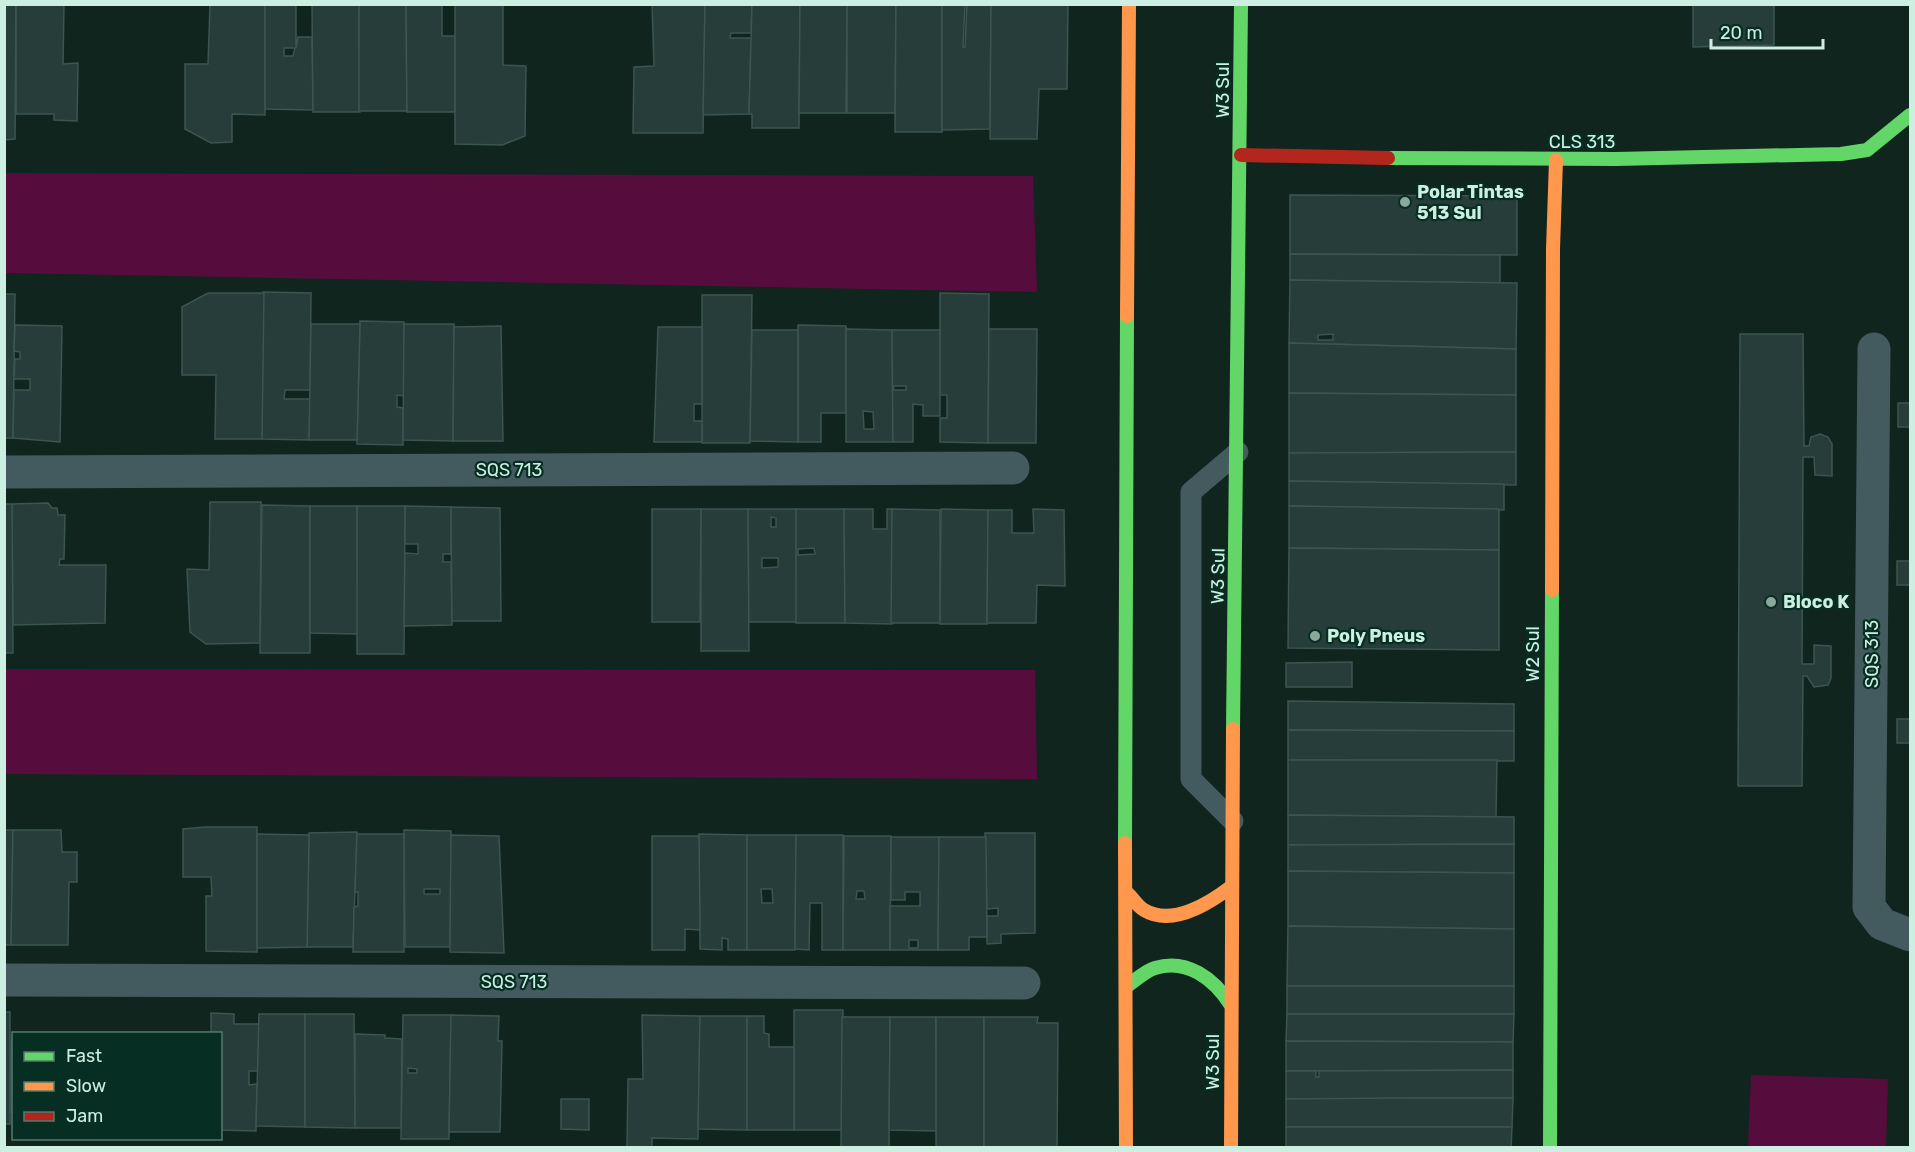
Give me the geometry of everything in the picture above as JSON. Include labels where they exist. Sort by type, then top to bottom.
[{"type":"main road","points":[[1126,1148],[1125,738],[1130,4]]},
{"type":"main road","name":"W3 Sul","points":[[1231,1148],[1230,1004],[1238,452],[1241,4]]},
{"type":"main road","name":"CLS 313","points":[[1241,155],[1419,160],[1556,160],[1841,154],[1867,150],[1911,115]]},
{"type":"main road","name":"W2 Sul","points":[[1550,1148],[1553,309],[1556,160]]},
{"type":"main road","points":[[1127,893],[1145,911],[1166,914],[1186,911],[1215,900],[1232,886]]},
{"type":"main road","points":[[1127,986],[1156,968],[1191,969],[1221,986],[1230,1004]]},
{"type":"street","name":"SQS 313","points":[[1874,349],[1869,907],[1882,924],[1911,935]]},
{"type":"street","name":"SQS 713","points":[[4,472],[1013,468]]},
{"type":"street","name":"SQS 713","points":[[4,980],[1024,983]]},
{"type":"lane","points":[[1233,821],[1191,779],[1191,492],[1238,452]]},
{"type":"shaded area","points":[[5,173],[1033,176],[1037,292],[5,273]]},
{"type":"shaded area","points":[[5,669],[1035,670],[1037,779],[5,774]]},
{"type":"shaded area","points":[[1751,1075],[1888,1079],[1886,1147],[1748,1147]]},
{"type":"building","points":[[4,4],[16,4],[15,139],[4,140]]},
{"type":"building","points":[[16,4],[64,4],[63,64],[78,63],[77,121],[54,120],[54,114],[16,114]]},
{"type":"building","points":[[210,4],[265,4],[265,115],[232,114],[232,142],[211,143],[185,129],[185,64],[208,64]]},
{"type":"building","points":[[265,4],[296,4],[296,48],[298,37],[312,37],[313,110],[265,109]],"holes":[[[284,48],[295,48],[293,56],[284,56]]]},
{"type":"building","points":[[312,4],[359,4],[360,112],[313,112]]},
{"type":"building","points":[[359,4],[406,4],[407,111],[359,111]]},
{"type":"building","points":[[406,4],[442,4],[442,36],[455,36],[455,112],[407,112]]},
{"type":"building","points":[[455,4],[503,4],[503,65],[526,66],[525,136],[502,145],[455,144]]},
{"type":"building","points":[[652,4],[705,4],[703,133],[633,133],[634,67],[654,66]]},
{"type":"building","points":[[705,4],[752,4],[751,33],[731,33],[730,38],[751,38],[749,114],[703,115]]},
{"type":"building","points":[[752,4],[800,4],[799,128],[752,128],[752,114],[749,114]]},
{"type":"building","points":[[800,4],[847,4],[846,113],[799,113]]},
{"type":"building","points":[[847,4],[896,4],[895,113],[847,113]]},
{"type":"building","points":[[896,4],[942,4],[942,132],[895,132]]},
{"type":"building","points":[[942,4],[965,4],[963,47],[965,47],[967,4],[991,4],[990,129],[942,130]]},
{"type":"building","points":[[991,4],[1068,4],[1067,89],[1039,89],[1037,139],[990,139]]},
{"type":"building","points":[[1693,4],[1774,4],[1774,45],[1693,47]]},
{"type":"building","points":[[1290,195],[1517,196],[1517,255],[1290,254]]},
{"type":"building","points":[[1290,254],[1500,255],[1500,283],[1290,280]]},
{"type":"building","points":[[1290,280],[1517,283],[1516,349],[1289,343]],"holes":[[[1333,334],[1333,340],[1318,340],[1318,335]]]},
{"type":"building","points":[[263,292],[311,293],[310,390],[285,390],[284,399],[310,399],[309,440],[262,439]]},
{"type":"building","points":[[208,293],[264,293],[262,439],[215,439],[216,375],[182,375],[182,307]]},
{"type":"building","points":[[940,293],[989,294],[988,443],[940,442],[940,418],[947,418],[947,395],[940,395]]},
{"type":"building","points":[[4,294],[15,294],[13,438],[4,438]]},
{"type":"building","points":[[702,295],[752,295],[750,443],[702,443]]},
{"type":"building","points":[[360,321],[404,322],[404,396],[397,395],[397,407],[403,408],[403,445],[357,444]]},
{"type":"building","points":[[311,324],[360,324],[357,440],[309,440]]},
{"type":"building","points":[[404,324],[454,324],[453,441],[403,440]]},
{"type":"building","points":[[15,325],[62,326],[60,442],[13,438],[14,390],[30,390],[30,379],[14,379],[15,359],[20,359],[20,352],[14,351]]},
{"type":"building","points":[[798,325],[846,326],[846,413],[821,413],[821,442],[798,442]]},
{"type":"building","points":[[501,326],[503,441],[453,441],[454,327]]},
{"type":"building","points":[[658,327],[702,327],[702,404],[694,404],[694,421],[702,421],[702,442],[654,442]]},
{"type":"building","points":[[846,329],[892,330],[893,442],[846,442]],"holes":[[[863,411],[873,412],[874,429],[864,429]]]},
{"type":"building","points":[[989,329],[1037,329],[1036,443],[988,443]]},
{"type":"building","points":[[752,330],[798,330],[798,442],[750,441]]},
{"type":"building","points":[[892,330],[940,330],[940,416],[923,416],[923,405],[913,404],[913,442],[893,442]],"holes":[[[894,386],[906,386],[906,390],[893,390]]]},
{"type":"building","name":"Bloco K","points":[[1740,334],[1803,334],[1804,446],[1809,446],[1811,437],[1820,434],[1828,437],[1832,444],[1832,476],[1815,475],[1814,457],[1803,457],[1802,664],[1814,664],[1814,645],[1831,646],[1831,678],[1828,685],[1814,687],[1807,676],[1803,676],[1802,786],[1738,786]]},
{"type":"building","points":[[1289,343],[1516,349],[1516,395],[1289,393]]},
{"type":"building","points":[[1289,393],[1516,395],[1516,452],[1289,453]]},
{"type":"building","points":[[1898,403],[1910,403],[1910,427],[1898,427]]},
{"type":"building","points":[[1516,452],[1516,485],[1289,481],[1289,453]]},
{"type":"building","points":[[1289,481],[1504,484],[1504,510],[1289,506]]},
{"type":"building","points":[[210,502],[261,502],[260,643],[206,644],[190,632],[187,569],[209,570]]},
{"type":"building","points":[[48,503],[52,508],[57,508],[58,515],[65,515],[64,559],[60,559],[59,565],[106,565],[105,623],[13,625],[12,504]]},
{"type":"building","points":[[4,504],[12,504],[13,653],[4,653]]},
{"type":"building","points":[[262,505],[310,506],[310,653],[260,653]]},
{"type":"building","points":[[310,506],[357,506],[358,634],[310,633]]},
{"type":"building","points":[[357,506],[405,506],[404,654],[357,654]]},
{"type":"building","points":[[405,506],[451,507],[451,554],[443,554],[443,562],[451,562],[452,625],[404,626],[405,553],[418,554],[418,544],[405,544]]},
{"type":"building","points":[[1289,506],[1499,509],[1499,550],[1289,548]]},
{"type":"building","points":[[451,507],[500,508],[501,621],[452,621]]},
{"type":"building","points":[[652,509],[701,509],[700,622],[652,622]]},
{"type":"building","points":[[701,509],[748,509],[749,651],[701,651]]},
{"type":"building","points":[[748,509],[796,509],[797,622],[749,622]],"holes":[[[771,517],[776,518],[776,527],[771,527]],[[762,558],[778,558],[778,567],[762,568]]]},
{"type":"building","points":[[796,509],[844,509],[845,623],[796,623]],"holes":[[[814,548],[815,554],[798,555],[798,549]]]},
{"type":"building","points":[[844,509],[873,509],[873,529],[887,529],[887,509],[892,509],[892,624],[845,623]]},
{"type":"building","points":[[892,509],[940,510],[940,623],[891,623]]},
{"type":"building","points":[[941,509],[988,510],[987,624],[940,624]]},
{"type":"building","points":[[1033,509],[1064,510],[1065,586],[1037,585],[1036,623],[987,623],[988,510],[1012,510],[1012,533],[1034,533]]},
{"type":"building","points":[[1289,548],[1499,550],[1499,650],[1288,648]]},
{"type":"building","points":[[1897,561],[1910,561],[1910,585],[1897,585]]},
{"type":"building","points":[[1352,662],[1352,687],[1286,687],[1286,663]]},
{"type":"building","points":[[1288,701],[1514,704],[1514,731],[1288,730]]},
{"type":"building","points":[[1897,719],[1910,719],[1910,743],[1897,743]]},
{"type":"building","points":[[1288,730],[1514,731],[1514,761],[1288,760]]},
{"type":"building","points":[[1288,760],[1497,760],[1496,817],[1288,815]]},
{"type":"building","points":[[1288,815],[1514,817],[1514,844],[1288,845]]},
{"type":"building","points":[[257,827],[257,952],[206,951],[206,896],[212,896],[211,877],[183,877],[183,829]]},
{"type":"building","points":[[4,830],[13,830],[11,945],[4,945]]},
{"type":"building","points":[[13,830],[61,830],[62,852],[77,852],[77,882],[69,882],[68,945],[11,945]]},
{"type":"building","points":[[404,830],[451,831],[450,947],[405,947]],"holes":[[[424,889],[440,889],[440,894],[424,894]]]},
{"type":"building","points":[[357,832],[353,947],[307,947],[309,833]]},
{"type":"building","points":[[985,833],[1035,833],[1035,933],[1001,934],[1001,943],[987,944],[987,916],[998,916],[998,908],[987,909]]},
{"type":"building","points":[[257,834],[309,835],[307,947],[257,948]]},
{"type":"building","points":[[357,834],[404,834],[404,952],[353,952],[354,907],[358,906],[358,892],[355,892]]},
{"type":"building","points":[[699,834],[747,835],[747,950],[728,950],[728,939],[722,938],[722,950],[700,949]]},
{"type":"building","points":[[451,835],[499,836],[504,953],[450,952]]},
{"type":"building","points":[[747,835],[796,835],[795,950],[747,950]],"holes":[[[761,889],[772,889],[773,903],[762,903]]]},
{"type":"building","points":[[796,835],[843,835],[843,950],[822,950],[822,903],[810,903],[809,950],[795,949]]},
{"type":"building","points":[[652,836],[699,836],[700,930],[685,929],[685,950],[652,950]]},
{"type":"building","points":[[844,836],[891,836],[890,950],[843,950]],"holes":[[[857,891],[864,891],[865,899],[856,899]]]},
{"type":"building","points":[[891,837],[939,837],[938,950],[890,950],[890,906],[920,906],[920,892],[905,892],[905,900],[891,900]],"holes":[[[909,940],[918,940],[918,948],[909,948]]]},
{"type":"building","points":[[939,837],[986,837],[987,937],[969,937],[969,950],[938,950]]},
{"type":"building","points":[[1514,844],[1514,873],[1288,871],[1288,845]]},
{"type":"building","points":[[1288,871],[1514,873],[1514,929],[1288,926]]},
{"type":"building","points":[[1288,926],[1514,929],[1514,986],[1287,986]]},
{"type":"building","points":[[1287,986],[1514,986],[1514,1014],[1287,1014]]},
{"type":"building","points":[[794,1010],[843,1010],[842,1130],[794,1130]]},
{"type":"building","points":[[4,1012],[10,1012],[10,1124],[4,1124]]},
{"type":"building","points":[[211,1013],[234,1014],[234,1024],[259,1024],[258,1071],[249,1071],[249,1085],[257,1084],[256,1131],[222,1130],[222,1032],[211,1032]]},
{"type":"building","points":[[259,1014],[305,1014],[305,1127],[256,1126]]},
{"type":"building","points":[[305,1014],[354,1014],[355,1128],[305,1127]]},
{"type":"building","points":[[1287,1014],[1514,1014],[1513,1042],[1286,1041]]},
{"type":"building","points":[[403,1015],[451,1015],[449,1139],[401,1139]],"holes":[[[408,1068],[417,1069],[417,1073],[408,1073]]]},
{"type":"building","points":[[451,1015],[499,1016],[498,1041],[502,1041],[500,1132],[449,1132]]},
{"type":"building","points":[[642,1015],[700,1016],[698,1139],[652,1138],[652,1148],[627,1148],[628,1079],[643,1079]]},
{"type":"building","points":[[700,1016],[747,1016],[747,1130],[698,1129]]},
{"type":"building","points":[[747,1016],[764,1016],[764,1033],[769,1034],[769,1047],[794,1047],[794,1130],[747,1130]]},
{"type":"building","points":[[842,1017],[890,1017],[889,1148],[841,1148]]},
{"type":"building","points":[[890,1017],[936,1017],[937,1131],[889,1130]]},
{"type":"building","points":[[936,1017],[984,1017],[984,1148],[936,1148]]},
{"type":"building","points":[[984,1017],[1038,1017],[1037,1023],[1058,1023],[1057,1148],[984,1148]]},
{"type":"building","points":[[355,1034],[385,1035],[385,1038],[402,1039],[401,1128],[355,1128]]},
{"type":"building","points":[[11,1041],[12,1041],[12,1112],[10,1112]]},
{"type":"building","points":[[1286,1041],[1513,1042],[1513,1070],[1286,1071]]},
{"type":"building","points":[[1513,1070],[1513,1098],[1286,1099],[1286,1071],[1316,1071],[1316,1077],[1319,1077],[1319,1071]]},
{"type":"building","points":[[1513,1098],[1512,1127],[1286,1127],[1286,1099]]},
{"type":"building","points":[[561,1099],[589,1099],[589,1130],[561,1129]]},
{"type":"building","points":[[1286,1127],[1512,1127],[1511,1148],[1286,1148]]},
{"type":"traffic: fast","points":[[1233,729],[1241,4]]},
{"type":"traffic: fast","points":[[1388,158],[1616,159],[1841,154],[1867,150],[1910,115]]},
{"type":"traffic: fast","points":[[1125,843],[1127,316]]},
{"type":"traffic: fast","points":[[1550,1148],[1552,590]]},
{"type":"traffic: fast","points":[[1127,986],[1151,969],[1178,966],[1189,968],[1208,979],[1230,1004]]},
{"type":"traffic: slow","points":[[1127,316],[1129,4]]},
{"type":"traffic: slow","points":[[1552,590],[1553,249],[1556,160]]},
{"type":"traffic: slow","points":[[1231,1148],[1233,729]]},
{"type":"traffic: slow","points":[[1125,843],[1126,1148]]},
{"type":"traffic: slow","points":[[1127,893],[1144,910],[1155,915],[1166,916],[1202,906],[1232,886]]},
{"type":"traffic: jam","points":[[1241,155],[1388,158]]},
{"type":"place","name":"Polar Tintas 513 Sul","points":[[1405,202]]},
{"type":"place","name":"Bloco K","points":[[1771,602]]},
{"type":"place","name":"Poly Pneus","points":[[1315,636]]}]
